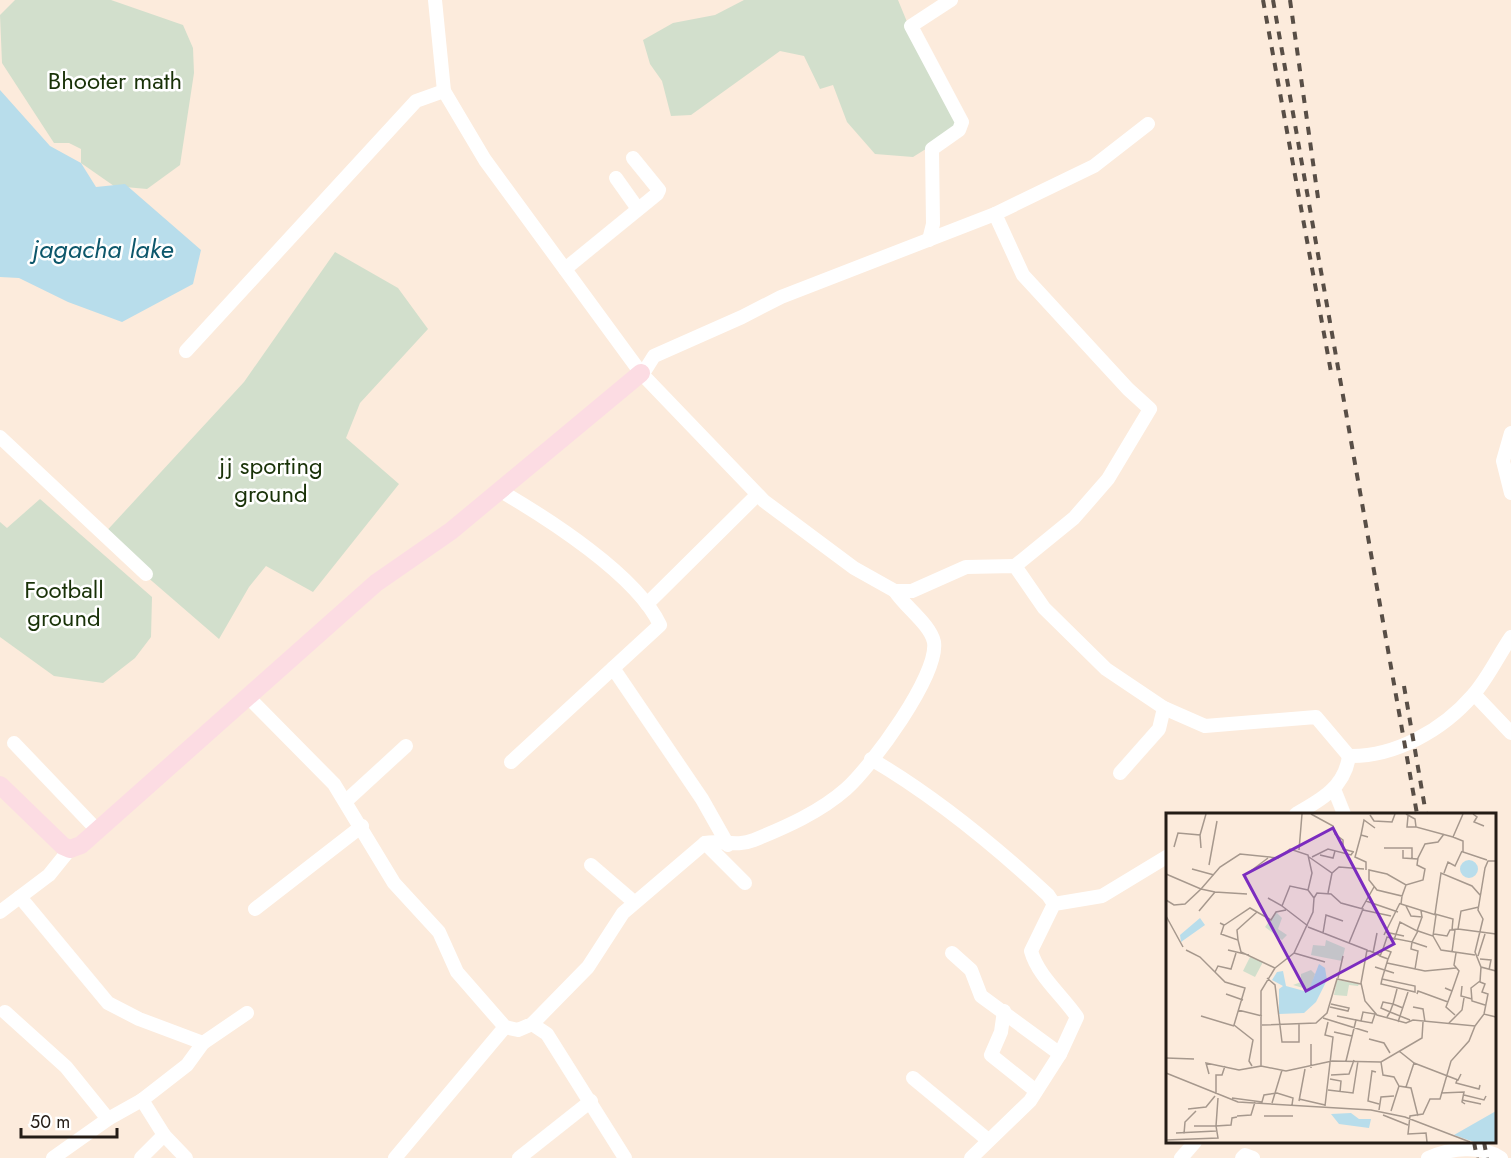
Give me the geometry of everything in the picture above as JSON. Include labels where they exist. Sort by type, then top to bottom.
[{"type":"main road","points":[[0,785],[57,841],[70,849],[81,845],[376,583],[450,531],[641,374]]},
{"type":"street","points":[[248,697],[334,784],[362,826],[394,883],[439,932],[457,972],[505,1027],[518,1030],[532,1024],[588,967],[623,913],[634,902],[705,843],[715,841],[728,845],[751,841],[816,811],[847,788],[914,701],[934,652],[933,640],[896,591],[854,568],[757,495],[641,374],[485,160],[444,91],[435,0]]},
{"type":"street","points":[[929,240],[933,224],[932,149],[959,130],[962,122],[911,26],[951,0]]},
{"type":"street","points":[[186,351],[416,101],[444,91]]},
{"type":"street","points":[[641,374],[654,356],[781,297],[995,214],[1094,166],[1148,124]]},
{"type":"street","points":[[565,269],[659,190],[633,158]]},
{"type":"street","points":[[616,178],[639,209]]},
{"type":"street","points":[[896,591],[912,591],[966,567],[1015,566],[1074,518],[1108,480],[1150,409],[1128,389],[1023,275],[995,214]]},
{"type":"street","points":[[1511,433],[1503,461],[1511,493]]},
{"type":"street","points":[[0,437],[146,574]]},
{"type":"street","points":[[499,490],[552,522],[631,585],[647,604],[660,626],[511,762]]},
{"type":"street","points":[[647,604],[757,495]]},
{"type":"street","points":[[1015,566],[1044,608],[1106,669],[1164,708],[1205,726],[1316,717],[1349,756],[1347,769],[1330,795],[1298,813]]},
{"type":"street","points":[[1349,756],[1368,756],[1414,741],[1451,716],[1474,694],[1511,637]]},
{"type":"street","points":[[613,668],[702,799],[728,845]]},
{"type":"street","points":[[1474,694],[1511,733]]},
{"type":"street","points":[[1120,773],[1159,729],[1164,708]]},
{"type":"street","points":[[14,743],[98,831]]},
{"type":"street","points":[[346,801],[406,746]]},
{"type":"street","points":[[871,759],[916,786],[997,848],[1048,895],[1054,904]]},
{"type":"street","points":[[1334,789],[1344,813]]},
{"type":"street","points":[[255,909],[362,826]]},
{"type":"street","points":[[705,843],[745,883]]},
{"type":"street","points":[[0,912],[49,875],[70,849]]},
{"type":"street","points":[[1054,904],[1102,896],[1166,857]]},
{"type":"street","points":[[591,865],[634,902]]},
{"type":"street","points":[[20,897],[108,1003],[139,1019],[203,1044]]},
{"type":"street","points":[[971,1158],[1030,1101],[1060,1054],[1077,1017],[1061,994],[1036,967],[1031,951],[1054,904]]},
{"type":"street","points":[[952,952],[971,970],[981,996],[1060,1054]]},
{"type":"street","points":[[2,1011],[66,1067],[108,1119]]},
{"type":"street","points":[[1004,1011],[1000,1032],[991,1055],[1036,1091]]},
{"type":"street","points":[[53,1158],[108,1119],[142,1100],[187,1065],[203,1044],[247,1013]]},
{"type":"street","points":[[532,1024],[547,1034],[625,1158]]},
{"type":"street","points":[[395,1158],[505,1027]]},
{"type":"street","points":[[913,1078],[988,1140]]},
{"type":"street","points":[[142,1100],[165,1135],[186,1158]]},
{"type":"street","points":[[519,1158],[591,1101]]},
{"type":"street","points":[[141,1158],[165,1135]]},
{"type":"street","points":[[1181,1158],[1194,1143]]},
{"type":"street","points":[[1428,1158],[1440,1152],[1476,1149],[1489,1150],[1502,1158]]},
{"type":"street","points":[[1242,1158],[1245,1155],[1253,1158]]},
{"type":"green space","name":"Bhooter math","points":[[15,0],[111,0],[183,25],[193,48],[194,73],[180,165],[147,189],[114,186],[81,163],[81,149],[69,143],[54,143],[2,63],[0,15]]},
{"type":"green space","points":[[744,0],[898,0],[919,51],[961,127],[913,157],[875,154],[847,122],[833,85],[820,89],[804,56],[780,51],[691,115],[671,116],[662,81],[650,64],[643,40],[673,23],[715,15]]},
{"type":"green space","name":"jj sporting ground","points":[[335,252],[398,288],[428,329],[360,403],[346,438],[399,484],[313,592],[266,566],[249,587],[219,639],[101,537],[244,382]]},
{"type":"green space","name":"Football ground","points":[[40,499],[152,597],[151,637],[135,658],[103,683],[54,676],[0,637],[0,522],[7,528]]},
{"type":"water","name":"jagacha lake","points":[[0,90],[50,146],[81,163],[96,187],[125,184],[201,250],[193,284],[122,322],[68,302],[19,278],[0,277]]},
{"type":"railway","points":[[1263,0],[1331,372]]},
{"type":"railway","points":[[1273,0],[1417,813]]},
{"type":"railway","points":[[1290,0],[1319,205]]},
{"type":"railway","points":[[1404,686],[1426,813]]},
{"type":"railway","points":[[1474,1143],[1477,1158]]},
{"type":"railway","points":[[1484,1143],[1487,1158]]}]
